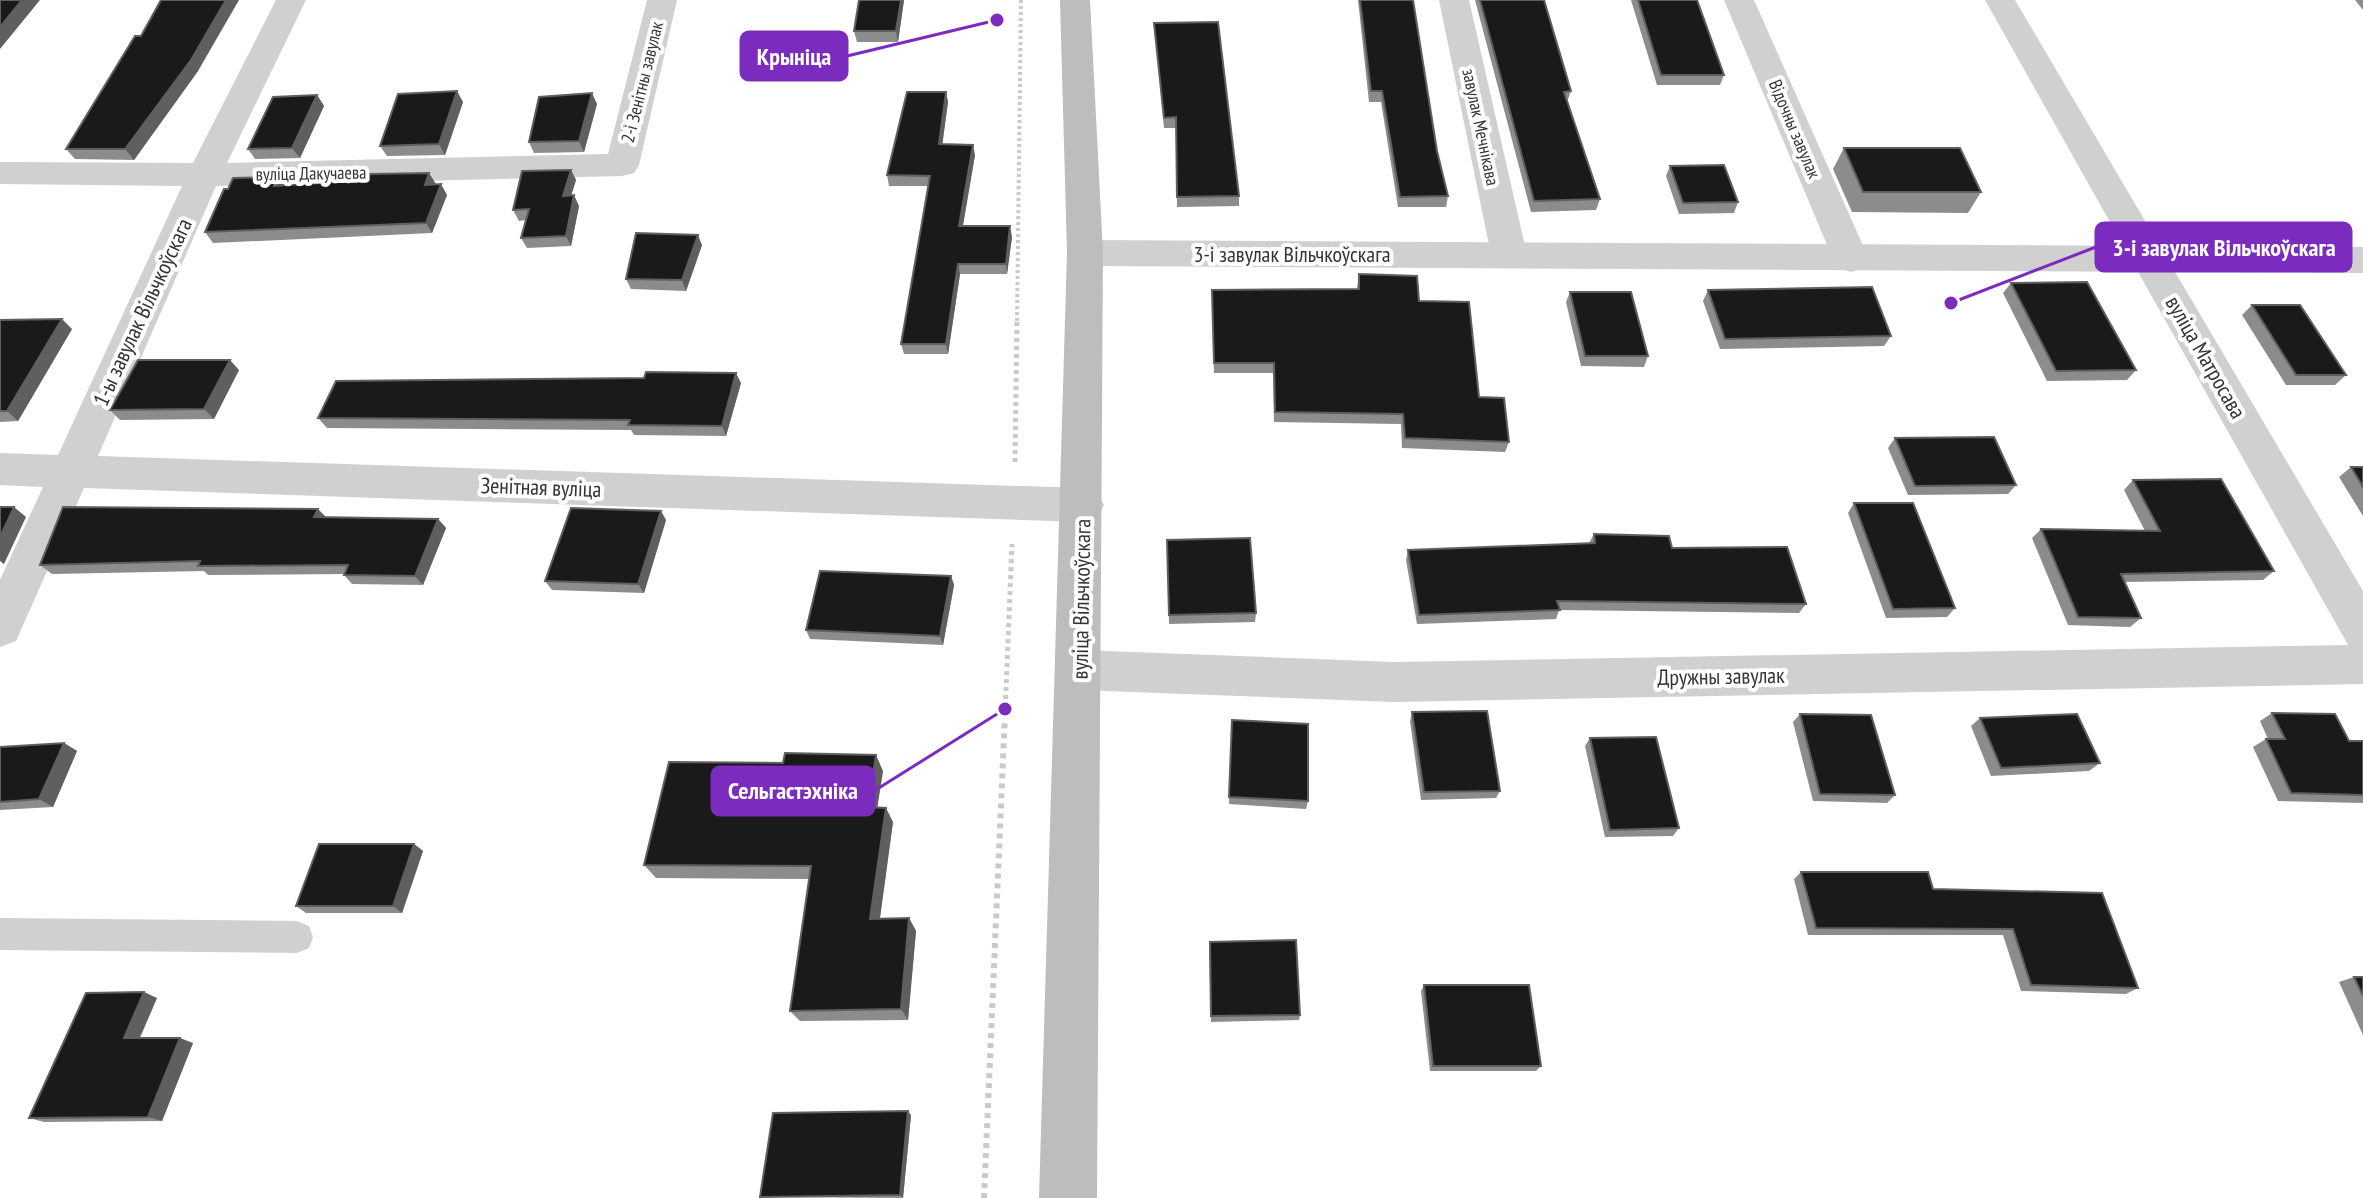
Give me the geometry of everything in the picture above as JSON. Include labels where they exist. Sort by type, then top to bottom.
[{"type":"main road","name":"вуліца Вільчкоўскага","points":[[1068,1198],[1083,505],[1085,253],[1075,0]]},
{"type":"street","name":"1-ы завулак Вільчкоўскага","points":[[0,628],[204,175],[291,0]]},
{"type":"street","name":"2-і Зенітны завулак","points":[[622,165],[662,0]]},
{"type":"street","name":"завулак Мечнікава","points":[[1454,0],[1509,255]]},
{"type":"street","name":"Відочны завулак","points":[[1739,0],[1851,259]]},
{"type":"street","name":"вуліца Матросава","points":[[2000,0],[2363,631]]},
{"type":"street","name":"вуліца Дакучаева","points":[[0,173],[204,175],[622,165]]},
{"type":"street","name":"3-і завулак Вільчкоўскага","points":[[1085,253],[2363,260]]},
{"type":"street","name":"Зенітная вуліца","points":[[0,469],[1083,505]]},
{"type":"street","name":"Дружны завулак","points":[[1080,670],[1394,682],[2363,664]]},
{"type":"lane","points":[[0,934],[297,937]]},
{"type":"path","points":[[984,1198],[1014,502],[1021,0]]},
{"type":"building","points":[[0,0],[22,0],[0,27]]},
{"type":"building","points":[[161,0],[226,0],[191,60],[125,149],[66,149],[135,36],[141,36]]},
{"type":"building","points":[[859,0],[901,0],[896,31],[854,31]]},
{"type":"building","points":[[1360,0],[1413,0],[1437,151],[1448,196],[1400,197],[1382,91],[1371,91]]},
{"type":"building","points":[[1480,0],[1544,0],[1571,91],[1564,92],[1600,199],[1534,201]]},
{"type":"building","points":[[1638,0],[1697,0],[1724,75],[1661,75]]},
{"type":"building","points":[[1218,22],[1239,196],[1177,197],[1176,117],[1164,118],[1154,23]]},
{"type":"building","points":[[457,91],[439,144],[380,146],[398,94]]},
{"type":"building","points":[[907,92],[946,92],[939,144],[973,145],[959,226],[1010,226],[1006,264],[958,264],[946,344],[901,344],[930,176],[887,175]]},
{"type":"building","points":[[592,93],[579,141],[529,142],[539,97]]},
{"type":"building","points":[[317,95],[292,148],[248,149],[273,97]]},
{"type":"building","points":[[1844,148],[1960,148],[1981,192],[1863,192]]},
{"type":"building","points":[[1724,165],[1738,202],[1683,203],[1670,166]]},
{"type":"building","points":[[571,170],[563,196],[574,195],[566,236],[521,238],[529,209],[513,210],[522,171]]},
{"type":"building","points":[[429,173],[425,185],[441,184],[426,223],[205,232],[224,189],[228,189],[233,178],[279,177],[274,186],[368,180],[370,174]]},
{"type":"building","points":[[636,233],[698,235],[682,280],[626,279]]},
{"type":"building","points":[[1359,274],[1417,276],[1419,301],[1469,302],[1479,397],[1504,398],[1509,442],[1405,438],[1403,414],[1275,412],[1274,363],[1214,363],[1212,290],[1359,289]]},
{"type":"building","points":[[2087,282],[2136,370],[2056,371],[2011,283]]},
{"type":"building","points":[[1872,287],[1891,336],[1725,339],[1708,290]]},
{"type":"building","points":[[1570,292],[1631,292],[1648,356],[1585,356]]},
{"type":"building","points":[[2252,305],[2300,305],[2346,375],[2296,375]]},
{"type":"building","points":[[62,319],[7,411],[0,411],[0,320]]},
{"type":"building","points":[[138,360],[230,360],[204,409],[110,410]]},
{"type":"building","points":[[646,372],[736,373],[722,426],[628,425],[630,420],[318,418],[336,381],[644,378]]},
{"type":"building","points":[[1994,437],[2016,485],[1915,486],[1895,438]]},
{"type":"building","points":[[2351,467],[2363,467],[2363,487]]},
{"type":"building","points":[[2221,479],[2274,571],[2121,574],[2141,618],[2078,617],[2041,529],[2160,531],[2133,480]]},
{"type":"building","points":[[1854,503],[1913,503],[1955,608],[1893,609]]},
{"type":"building","points":[[0,507],[14,507],[0,537]]},
{"type":"building","points":[[63,507],[318,509],[314,517],[438,519],[415,576],[344,575],[348,565],[198,566],[200,561],[40,565]]},
{"type":"building","points":[[571,508],[661,511],[638,584],[545,581]]},
{"type":"building","points":[[1594,534],[1669,536],[1672,548],[1787,547],[1806,604],[1557,601],[1560,610],[1419,615],[1408,550],[1595,543]]},
{"type":"building","points":[[1250,538],[1256,613],[1169,615],[1167,540]]},
{"type":"building","points":[[820,571],[951,576],[940,636],[806,630]]},
{"type":"building","points":[[1487,711],[1500,791],[1424,792],[1412,712]]},
{"type":"building","points":[[2272,713],[2335,714],[2349,741],[2363,741],[2363,795],[2291,793],[2266,739],[2285,739]]},
{"type":"building","points":[[1800,714],[1871,715],[1895,795],[1820,794]]},
{"type":"building","points":[[2077,714],[2100,763],[2001,768],[1980,718]]},
{"type":"building","points":[[1232,720],[1308,724],[1308,801],[1229,797]]},
{"type":"building","points":[[1656,737],[1679,828],[1610,830],[1590,738]]},
{"type":"building","points":[[64,743],[39,799],[0,802],[0,747]]},
{"type":"building","points":[[785,753],[876,755],[868,807],[886,808],[870,919],[909,918],[901,1009],[790,1011],[811,866],[644,865],[669,762],[783,763]]},
{"type":"building","points":[[319,844],[414,844],[393,906],[296,906]]},
{"type":"building","points":[[1801,872],[1928,872],[1933,889],[2102,893],[2138,988],[2031,985],[2013,929],[1816,928]]},
{"type":"building","points":[[1296,940],[1300,1015],[1211,1016],[1210,942]]},
{"type":"building","points":[[2354,977],[2363,977],[2363,996]]},
{"type":"building","points":[[1424,985],[1529,985],[1541,1066],[1433,1066]]},
{"type":"building","points":[[144,992],[124,1038],[180,1038],[148,1117],[29,1118],[86,993]]},
{"type":"building","points":[[908,1111],[900,1195],[760,1197],[773,1113]]},
{"type":"place","name":"Крыніца","points":[[997,20]]},
{"type":"place","name":"3-і завулак Вільчкоўскага","points":[[1951,303]]},
{"type":"place","name":"Сельгастэхніка","points":[[1005,709]]}]
